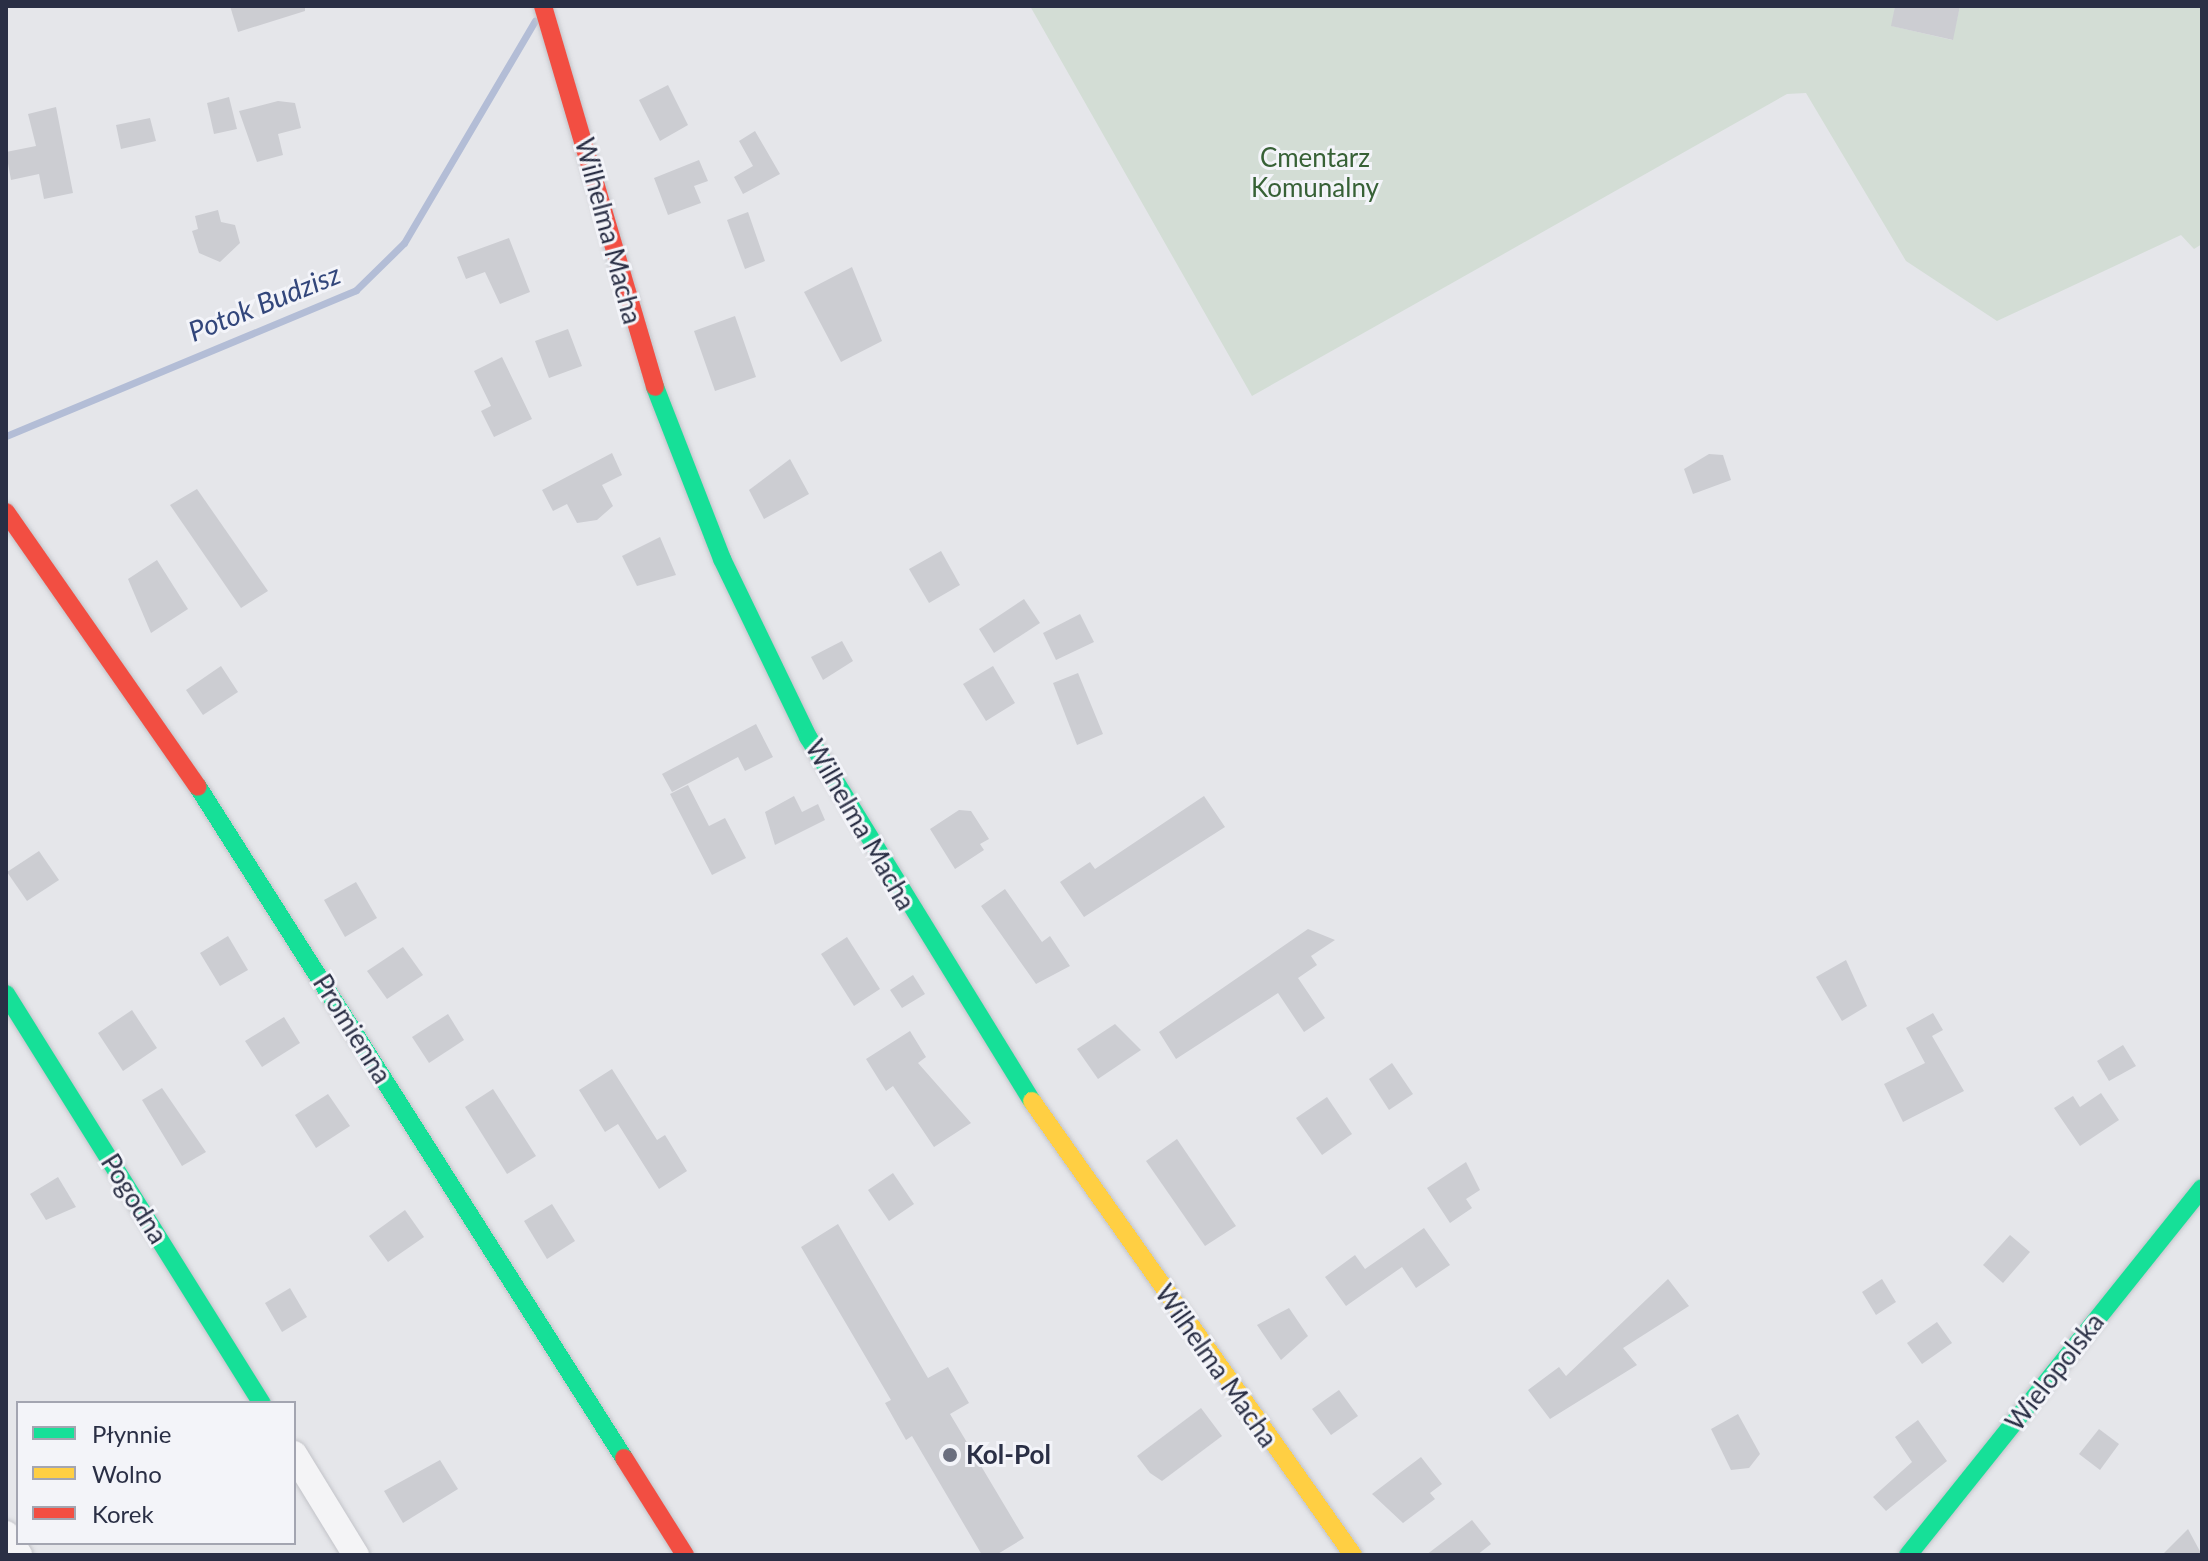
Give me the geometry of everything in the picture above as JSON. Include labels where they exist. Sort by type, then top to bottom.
[{"type":"street","name":"Wilhelma Macha","points":[[545,11],[648,370],[722,559],[808,737],[910,913],[1029,1096],[1353,1555]]},
{"type":"street","name":"Promienna","points":[[6,512],[147,707],[685,1555]]},
{"type":"street","name":"Pogodna","points":[[6,994],[261,1401]]},
{"type":"street","name":"Wielopolska","points":[[1908,1555],[2202,1188]]},
{"type":"street","points":[[296,1457],[356,1555]]},
{"type":"street","points":[[6,1534],[19,1555]]},
{"type":"green space","name":"Cmentarz Komunalny","points":[[1030,6],[1895,6],[1892,26],[1952,40],[1960,6],[2202,6],[2202,244],[2194,249],[2181,235],[1997,321],[1906,261],[1806,93],[1787,94],[1252,396]]},
{"type":"building","points":[[230,6],[305,6],[305,11],[238,32]]},
{"type":"building","points":[[1895,6],[1960,6],[1953,40],[1891,26]]},
{"type":"building","points":[[668,85],[688,125],[660,141],[639,100]]},
{"type":"building","points":[[229,97],[237,129],[214,134],[207,103]]},
{"type":"building","points":[[278,101],[295,103],[301,128],[278,134],[283,155],[257,162],[239,111]]},
{"type":"building","points":[[56,107],[73,193],[44,199],[39,174],[11,180],[6,152],[36,146],[28,114]]},
{"type":"building","points":[[150,118],[156,141],[121,149],[116,125]]},
{"type":"building","points":[[755,131],[780,174],[743,194],[734,177],[753,166],[739,141]]},
{"type":"building","points":[[699,160],[708,181],[694,186],[701,203],[668,215],[654,178]]},
{"type":"building","points":[[218,210],[221,222],[235,225],[240,243],[220,262],[199,253],[192,231],[198,229],[195,216]]},
{"type":"building","points":[[748,212],[765,261],[745,269],[727,220]]},
{"type":"building","points":[[509,238],[530,292],[500,304],[485,272],[466,279],[457,257]]},
{"type":"building","points":[[852,267],[882,341],[841,362],[804,292]]},
{"type":"building","points":[[735,316],[756,377],[715,391],[694,331]]},
{"type":"building","points":[[568,329],[582,366],[549,378],[535,341]]},
{"type":"building","points":[[502,357],[532,419],[494,437],[481,411],[491,406],[474,371]]},
{"type":"building","points":[[612,453],[622,475],[602,485],[613,506],[597,520],[577,523],[567,504],[553,511],[542,490]]},
{"type":"building","points":[[1709,454],[1723,455],[1731,480],[1693,494],[1684,469]]},
{"type":"building","points":[[790,459],[809,494],[764,519],[749,490]]},
{"type":"building","points":[[197,489],[268,591],[241,608],[170,505]]},
{"type":"building","points":[[660,537],[676,575],[637,586],[622,556]]},
{"type":"building","points":[[941,551],[960,585],[929,603],[909,569]]},
{"type":"building","points":[[157,560],[188,609],[151,633],[128,579]]},
{"type":"building","points":[[1024,599],[1040,623],[994,653],[979,629]]},
{"type":"building","points":[[1080,614],[1094,642],[1056,660],[1043,633]]},
{"type":"building","points":[[842,641],[853,661],[823,680],[811,657]]},
{"type":"building","points":[[221,666],[238,692],[203,715],[186,690]]},
{"type":"building","points":[[993,666],[1015,703],[986,721],[963,684]]},
{"type":"building","points":[[1078,673],[1103,734],[1077,745],[1053,683]]},
{"type":"building","points":[[756,724],[773,757],[745,771],[738,757],[672,792],[662,774]]},
{"type":"building","points":[[688,785],[709,826],[725,818],[746,858],[712,875],[670,794]]},
{"type":"building","points":[[794,796],[802,812],[818,804],[825,820],[775,845],[765,812]]},
{"type":"building","points":[[1204,796],[1225,827],[1084,917],[1060,882],[1090,862],[1095,869]]},
{"type":"building","points":[[959,810],[971,811],[989,839],[980,844],[984,850],[955,869],[930,829]]},
{"type":"building","points":[[39,851],[59,880],[27,901],[7,872]]},
{"type":"building","points":[[356,882],[377,918],[345,937],[324,900]]},
{"type":"building","points":[[1005,889],[1042,942],[1050,936],[1070,966],[1036,984],[981,906]]},
{"type":"building","points":[[1308,929],[1335,940],[1311,956],[1317,965],[1298,978],[1325,1018],[1304,1032],[1278,993],[1176,1059],[1159,1032]]},
{"type":"building","points":[[228,936],[248,970],[220,986],[200,953]]},
{"type":"building","points":[[847,937],[880,989],[854,1006],[821,954]]},
{"type":"building","points":[[403,947],[423,975],[387,999],[367,971]]},
{"type":"building","points":[[1846,960],[1867,1006],[1842,1021],[1816,977]]},
{"type":"building","points":[[913,975],[925,994],[902,1008],[890,990]]},
{"type":"building","points":[[132,1010],[157,1048],[123,1071],[98,1033]]},
{"type":"building","points":[[1933,1013],[1943,1030],[1932,1036],[1964,1091],[1903,1122],[1884,1084],[1925,1063],[1906,1028]]},
{"type":"building","points":[[448,1014],[464,1040],[429,1063],[412,1037]]},
{"type":"building","points":[[284,1017],[300,1043],[262,1067],[245,1041]]},
{"type":"building","points":[[1115,1024],[1141,1050],[1098,1079],[1077,1049]]},
{"type":"building","points":[[910,1031],[926,1057],[918,1063],[971,1123],[934,1147],[893,1086],[886,1091],[866,1059]]},
{"type":"building","points":[[2123,1045],[2136,1066],[2109,1081],[2097,1061]]},
{"type":"building","points":[[1392,1063],[1413,1094],[1389,1110],[1369,1079]]},
{"type":"building","points":[[612,1069],[657,1140],[665,1135],[687,1171],[659,1189],[618,1124],[605,1132],[579,1090]]},
{"type":"building","points":[[162,1088],[206,1152],[182,1166],[142,1100]]},
{"type":"building","points":[[493,1089],[536,1156],[507,1174],[465,1107]]},
{"type":"building","points":[[2101,1093],[2119,1120],[2080,1146],[2054,1108],[2073,1096],[2080,1107]]},
{"type":"building","points":[[328,1094],[350,1126],[316,1148],[295,1115]]},
{"type":"building","points":[[1327,1097],[1352,1134],[1322,1155],[1296,1118]]},
{"type":"building","points":[[1177,1139],[1236,1226],[1205,1246],[1146,1161]]},
{"type":"building","points":[[1466,1162],[1480,1190],[1466,1199],[1472,1208],[1450,1223],[1427,1188]]},
{"type":"building","points":[[893,1173],[914,1204],[889,1221],[868,1190]]},
{"type":"building","points":[[58,1177],[76,1207],[46,1220],[30,1194]]},
{"type":"building","points":[[552,1204],[575,1241],[547,1259],[524,1221]]},
{"type":"building","points":[[405,1210],[424,1237],[388,1262],[369,1236]]},
{"type":"building","points":[[838,1224],[928,1378],[948,1367],[969,1403],[950,1414],[1024,1538],[996,1555],[982,1555],[912,1436],[906,1440],[885,1403],[891,1400],[801,1247]]},
{"type":"building","points":[[1424,1228],[1450,1265],[1416,1288],[1402,1267],[1346,1306],[1325,1277],[1355,1255],[1365,1269]]},
{"type":"building","points":[[2010,1235],[2030,1252],[2003,1283],[1983,1265]]},
{"type":"building","points":[[1668,1279],[1689,1306],[1623,1348],[1637,1365],[1550,1419],[1528,1390],[1559,1367],[1566,1376]]},
{"type":"building","points":[[1882,1279],[1896,1302],[1876,1315],[1862,1292]]},
{"type":"building","points":[[290,1288],[307,1317],[282,1332],[265,1303]]},
{"type":"building","points":[[1289,1308],[1308,1336],[1281,1360],[1257,1325]]},
{"type":"building","points":[[1937,1322],[1952,1343],[1922,1364],[1907,1343]]},
{"type":"building","points":[[1339,1390],[1358,1416],[1331,1435],[1312,1409]]},
{"type":"building","points":[[1201,1408],[1222,1436],[1162,1481],[1150,1473],[1137,1456]]},
{"type":"building","points":[[1738,1414],[1760,1454],[1749,1468],[1731,1470],[1711,1429]]},
{"type":"building","points":[[1918,1420],[1947,1461],[1886,1511],[1873,1497],[1912,1462],[1895,1437]]},
{"type":"building","points":[[2099,1429],[2119,1444],[2100,1470],[2079,1454]]},
{"type":"building","points":[[1421,1457],[1442,1484],[1430,1493],[1435,1499],[1403,1523],[1372,1494]]},
{"type":"building","points":[[440,1460],[458,1489],[403,1523],[384,1491]]},
{"type":"building","points":[[1472,1520],[1491,1544],[1477,1555],[1426,1555]]},
{"type":"building","points":[[2188,1529],[2202,1555],[2162,1555]]},
{"type":"waterway","name":"Potok Budzisz","points":[[6,436],[356,290],[404,243],[535,21]]},
{"type":"traffic: fast","points":[[655,387],[722,559],[808,737],[1032,1101]]},
{"type":"traffic: fast","points":[[198,787],[624,1458]]},
{"type":"traffic: fast","points":[[6,994],[261,1401]]},
{"type":"traffic: fast","points":[[1908,1555],[2202,1188]]},
{"type":"traffic: slow","points":[[1032,1101],[1353,1555]]},
{"type":"traffic: jam","points":[[543,6],[655,387]]},
{"type":"traffic: jam","points":[[6,512],[198,787]]},
{"type":"traffic: jam","points":[[624,1458],[685,1555]]},
{"type":"place","name":"Kol-Pol","points":[[950,1455]]}]
